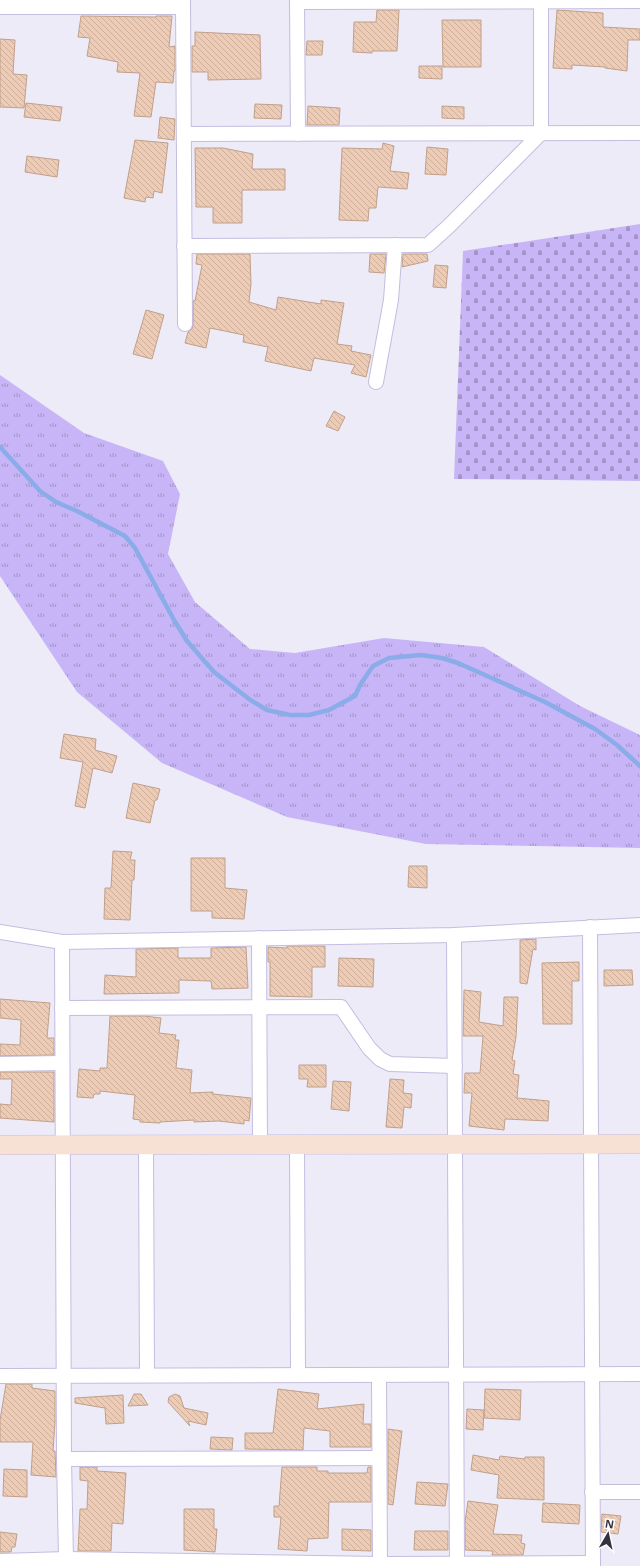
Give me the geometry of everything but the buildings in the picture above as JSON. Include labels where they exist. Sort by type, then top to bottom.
[{"type":"street","points":[[298,134],[297,1],[640,1]]},
{"type":"street","points":[[184,246],[428,245],[449,226],[541,133],[541,1]]},
{"type":"street","points":[[0,7],[183,3],[185,324]]},
{"type":"street","points":[[184,134],[640,133]]},
{"type":"street","points":[[376,382],[391,300],[395,245]]},
{"type":"street","points":[[0,932],[62,942],[454,935],[640,925]]},
{"type":"street","points":[[0,1561],[66,1559],[127,1563],[457,1565],[593,1564],[590,927]]},
{"type":"street","points":[[454,935],[457,1565]]},
{"type":"street","points":[[259,938],[260,1145]]},
{"type":"street","points":[[62,942],[61,1063],[66,1559]]},
{"type":"street","points":[[62,1008],[341,1007],[369,1048],[380,1059],[390,1064],[454,1066]]},
{"type":"street","points":[[0,1064],[61,1063]]},
{"type":"street","points":[[297,1144],[298,1375]]},
{"type":"street","points":[[0,1145],[640,1144]]},
{"type":"street","points":[[146,1145],[147,1375]]},
{"type":"street","points":[[0,1376],[640,1374]]},
{"type":"street","points":[[379,1375],[380,1564]]},
{"type":"street","points":[[64,1459],[380,1458]]},
{"type":"street","points":[[592,1492],[640,1492]]},
{"type":"green space","points":[[640,224],[640,481],[454,479],[463,251]]},
{"type":"green space","points":[[0,375],[84,433],[163,461],[180,494],[168,554],[195,602],[250,649],[295,653],[384,638],[484,647],[580,706],[640,735],[640,848],[426,844],[287,817],[162,763],[77,692],[0,576]]},
{"type":"waterway","points":[[0,447],[40,491],[56,502],[77,511],[125,536],[135,548],[187,641],[214,672],[249,699],[267,710],[290,715],[309,715],[329,710],[355,696],[360,685],[373,666],[389,658],[421,655],[442,658],[458,663],[545,702],[595,729],[617,745],[640,766]]}]
